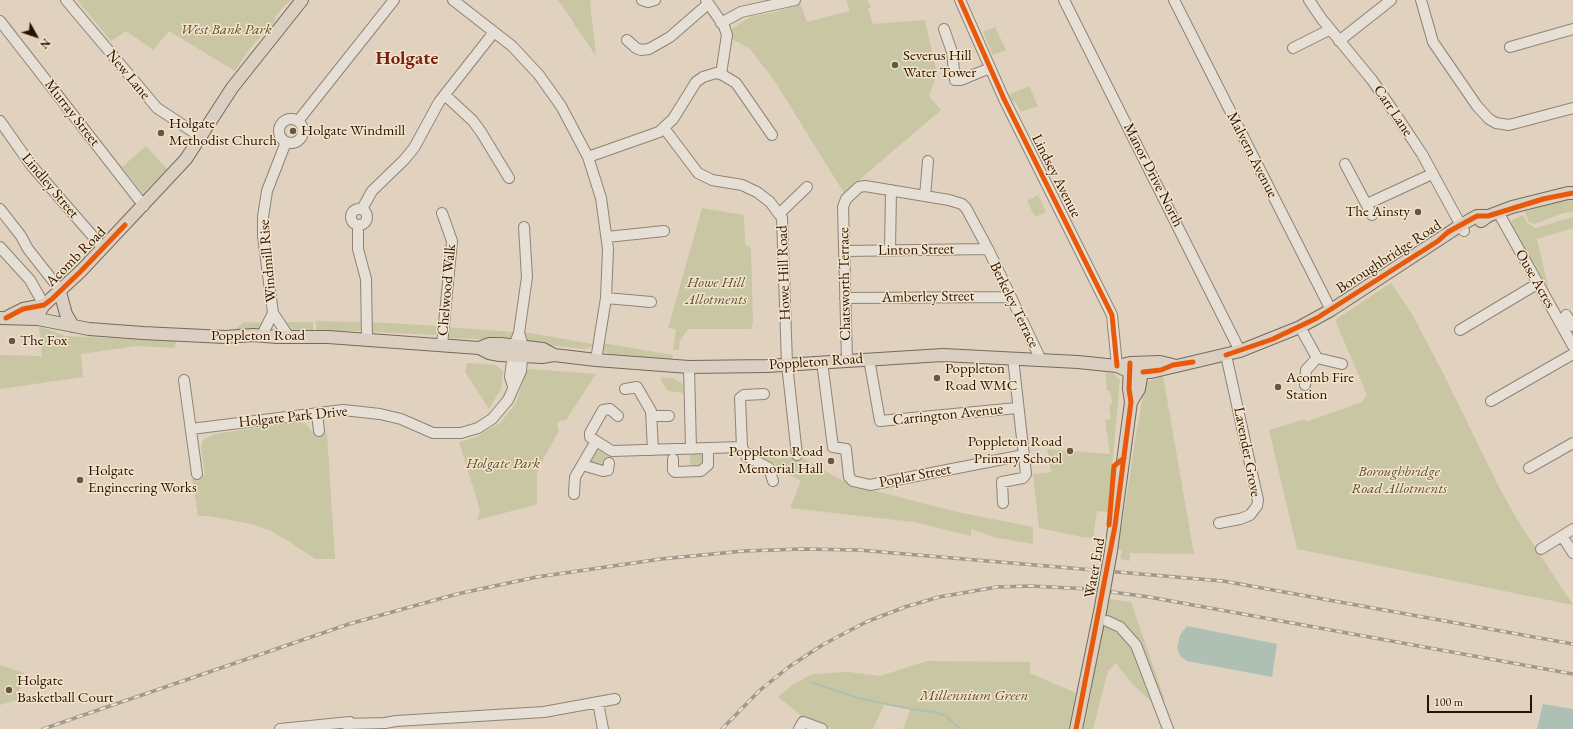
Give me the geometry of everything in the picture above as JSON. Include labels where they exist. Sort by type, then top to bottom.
[{"type":"main road","name":"Acomb Road","points":[[38,318],[38,313],[44,305],[61,292],[144,206],[186,159],[232,88],[302,0]]},
{"type":"main road","name":"Boroughbridge Road","points":[[1078,362],[1130,368],[1143,367],[1161,370],[1173,365],[1226,355],[1300,327],[1331,310],[1440,239],[1460,224],[1571,192]]},
{"type":"main road","points":[[61,292],[66,314],[73,326]]},
{"type":"main road","points":[[3,318],[23,309],[44,305]]},
{"type":"main road","name":"Poppleton Road","points":[[3,318],[38,318],[73,326],[143,333],[225,337],[262,335],[367,339],[479,348],[489,353],[518,351],[542,357],[554,354],[596,360],[689,367],[786,364],[943,355],[1078,362]]},
{"type":"main road","name":"Water End","points":[[1131,402],[1140,389],[1143,367]]},
{"type":"main road","name":"Water End","points":[[1076,729],[1103,617],[1131,402],[1129,389],[1130,368]]},
{"type":"street","name":"New Lane","points":[[66,0],[157,108],[201,137]]},
{"type":"street","points":[[298,121],[394,0]]},
{"type":"street","points":[[453,0],[494,32],[526,60],[552,91],[572,123],[588,156],[600,198],[607,237],[608,266],[606,298],[596,360]]},
{"type":"street","points":[[642,0],[648,2],[655,0]]},
{"type":"street","points":[[721,23],[741,12],[796,0]]},
{"type":"street","name":"Lindsey Avenue","points":[[960,0],[1028,149],[1112,315],[1117,366]]},
{"type":"street","name":"Manor Drive North","points":[[1064,0],[1240,350]]},
{"type":"street","name":"Carr Lane","points":[[1309,0],[1329,30],[1380,92],[1412,138],[1460,224]]},
{"type":"street","points":[[1421,0],[1433,42],[1477,106],[1489,119],[1496,123],[1509,125],[1573,108]]},
{"type":"street","name":"Malvern Avenue","points":[[1176,1],[1331,310]]},
{"type":"street","points":[[1339,41],[1387,1]]},
{"type":"street","points":[[627,40],[636,48],[641,50],[649,49],[670,37],[707,2],[726,31],[727,38],[721,74]]},
{"type":"street","name":"Murray Street","points":[[0,22],[144,206]]},
{"type":"street","points":[[944,29],[952,52],[951,78],[961,80],[990,68]]},
{"type":"street","points":[[1510,47],[1573,29]]},
{"type":"street","points":[[1293,48],[1329,30]]},
{"type":"street","points":[[367,339],[366,279],[358,249],[358,225],[363,224],[367,218],[366,213],[362,210],[372,191],[404,160],[414,148],[445,95],[494,32]]},
{"type":"street","points":[[588,156],[659,132],[673,119],[696,82],[710,74],[721,74],[736,83],[772,135]]},
{"type":"street","points":[[445,95],[473,121],[509,178]]},
{"type":"street","points":[[287,119],[298,121],[303,130],[300,138],[294,142],[286,142],[281,137],[280,127],[287,119]]},
{"type":"street","name":"Lindley Street","points":[[0,121],[31,165],[103,248]]},
{"type":"street","name":"Howe Hill Road","points":[[664,128],[698,173],[712,180],[750,188],[764,196],[780,213],[783,224],[786,364],[797,455]]},
{"type":"street","name":"Windmill Rise","points":[[286,142],[267,191],[263,217],[263,236],[273,313],[289,337]]},
{"type":"street","points":[[925,196],[928,161]]},
{"type":"street","points":[[1345,164],[1372,215]]},
{"type":"street","points":[[1367,204],[1432,174]]},
{"type":"street","points":[[780,213],[807,186]]},
{"type":"street","name":"Berkeley Terrace","points":[[843,207],[846,199],[862,186],[949,200],[962,204],[970,213],[1041,360]]},
{"type":"street","points":[[890,250],[891,190]]},
{"type":"street","name":"Chatsworth Terrace","points":[[843,207],[847,361]]},
{"type":"street","points":[[0,210],[21,236],[28,249],[61,292]]},
{"type":"street","name":"Chelwood Walk","points":[[442,213],[452,241],[442,345]]},
{"type":"street","name":"Ouse Acres","points":[[1493,214],[1537,284],[1573,346]]},
{"type":"street","name":"Holgate Park Drive","points":[[191,430],[343,410],[361,411],[401,419],[433,433],[462,433],[478,428],[495,416],[508,400],[513,386],[520,376],[518,351],[527,277],[524,227]]},
{"type":"street","points":[[607,237],[664,231]]},
{"type":"street","points":[[0,247],[30,280],[44,305]]},
{"type":"street","name":"Linton Street","points":[[845,251],[988,249]]},
{"type":"street","points":[[1460,330],[1537,284]]},
{"type":"street","name":"Amberley Street","points":[[845,298],[1010,297]]},
{"type":"street","points":[[606,298],[651,302]]},
{"type":"street","name":"Windmill Rise","points":[[262,335],[273,313]]},
{"type":"street","points":[[1566,316],[1573,326]]},
{"type":"street","points":[[1300,327],[1317,358],[1342,364]]},
{"type":"street","points":[[1491,401],[1573,354]]},
{"type":"street","name":"Lavender Grove","points":[[1218,523],[1240,519],[1250,515],[1257,506],[1258,500],[1226,355]]},
{"type":"street","points":[[1003,503],[1002,482],[1023,478],[1026,474],[1017,408],[1013,358]]},
{"type":"street","points":[[1304,385],[1306,370],[1317,358]]},
{"type":"street","name":"Carrington Avenue","points":[[869,359],[880,421],[1017,408]]},
{"type":"street","name":"Poplar Street","points":[[822,362],[834,448],[846,449],[850,480],[867,485],[1024,455]]},
{"type":"street","points":[[689,367],[691,449]]},
{"type":"street","points":[[184,380],[197,474]]},
{"type":"street","points":[[625,389],[633,387],[639,389],[648,404],[652,416],[653,450]]},
{"type":"street","points":[[764,394],[744,395],[740,398],[742,448],[746,456],[769,468],[773,481]]},
{"type":"street","points":[[618,416],[610,409],[603,410],[590,433],[593,439],[615,451],[742,448]]},
{"type":"street","points":[[317,413],[319,431]]},
{"type":"street","points":[[652,416],[669,416]]},
{"type":"street","points":[[574,494],[575,477],[593,439]]},
{"type":"street","points":[[1530,468],[1573,443]]},
{"type":"street","points":[[673,460],[673,470],[675,472],[702,471],[708,465],[708,449]]},
{"type":"street","points":[[582,465],[603,472],[608,470],[609,463]]},
{"type":"street","points":[[1542,549],[1573,529]]},
{"type":"street","points":[[1562,536],[1573,553]]},
{"type":"street","points":[[1103,617],[1120,627],[1136,645],[1168,729]]},
{"type":"street","points":[[280,729],[345,724],[385,724],[396,721],[534,711],[578,703],[593,703],[615,699]]},
{"type":"street","points":[[593,703],[603,729]]},
{"type":"street","points":[[801,726],[822,729]]},
{"type":"green space","name":"West Bank Park","points":[[77,0],[292,0],[285,5],[275,17],[275,21],[248,51],[235,71],[169,31],[153,50],[126,31],[111,41]]},
{"type":"green space","points":[[558,0],[590,0],[596,56]]},
{"type":"green space","points":[[846,0],[867,0],[871,7],[868,9],[873,24],[925,20],[937,74],[929,96],[941,110],[844,193],[774,80],[749,48],[731,39],[733,28],[752,16],[776,12],[800,3],[807,22],[850,11]]},
{"type":"green space","points":[[995,27],[1006,50],[993,55],[983,32]]},
{"type":"green space","points":[[1029,86],[1038,106],[1021,112],[1016,103],[1008,98],[1008,95]]},
{"type":"green space","points":[[146,146],[167,169],[143,193],[122,167]]},
{"type":"green space","points":[[1038,195],[1046,212],[1035,217],[1027,201]]},
{"type":"green space","points":[[1573,197],[1573,212],[1563,213],[1535,224],[1529,222],[1525,212]]},
{"type":"green space","name":"Howe Hill Allotments","points":[[702,208],[744,215],[745,244],[751,248],[753,324],[751,329],[688,329],[680,341],[679,350],[673,350],[676,329],[668,328]]},
{"type":"green space","points":[[1523,215],[1527,223],[1534,227],[1532,229],[1573,217],[1573,228],[1537,239],[1549,290],[1511,225],[1512,220]]},
{"type":"green space","name":"Boroughbridge Road Allotments","points":[[1391,283],[1412,314],[1499,487],[1518,521],[1573,605],[1297,549],[1269,430],[1305,419],[1306,422],[1362,402],[1367,395],[1335,320]]},
{"type":"green space","points":[[316,321],[361,322],[364,328],[359,331],[316,331]]},
{"type":"green space","points":[[244,322],[263,323],[260,330],[234,331]]},
{"type":"green space","points":[[285,322],[313,322],[313,331],[289,331]]},
{"type":"green space","points":[[370,322],[439,326],[438,333],[434,335],[372,332],[370,330]]},
{"type":"green space","points":[[39,326],[65,336],[176,341],[175,348],[137,346],[81,354],[83,377],[0,389],[0,355],[40,356],[42,358]]},
{"type":"green space","points":[[446,327],[513,332],[514,336],[510,340],[448,338],[446,336]]},
{"type":"green space","points":[[524,332],[593,344],[591,347],[586,349],[530,344],[526,342]]},
{"type":"green space","points":[[603,343],[673,355],[672,360],[643,359],[609,354],[604,351],[602,347]]},
{"type":"green space","points":[[467,363],[496,365],[503,371],[501,389],[489,409],[465,372]]},
{"type":"green space","name":"Holgate Park","points":[[530,369],[596,374],[566,420],[559,421],[557,425],[559,431],[541,463],[537,474],[537,503],[535,505],[477,520],[480,510],[459,442],[476,437],[500,423],[516,403],[526,371]]},
{"type":"green space","points":[[1105,373],[1113,373],[1120,380],[1108,512],[1097,511],[1093,538],[1039,528],[1033,474],[1051,472],[1047,449],[1110,454],[1105,420],[1111,419],[1109,407],[1112,403],[1110,391],[1107,391]]},
{"type":"green space","points":[[1163,376],[1194,554],[1130,553],[1130,561],[1120,559],[1122,550],[1116,549],[1123,521],[1136,434],[1145,387],[1147,382]]},
{"type":"green space","points":[[661,377],[673,378],[683,384],[683,393],[668,391],[662,383]]},
{"type":"green space","points":[[299,422],[306,424],[313,433],[327,433],[335,559],[315,559],[271,531],[251,524],[208,516],[198,516],[192,479],[205,475],[201,448],[203,440],[214,434]]},
{"type":"green space","points":[[747,448],[755,448],[778,459],[799,456],[847,483],[868,489],[957,512],[1033,527],[1033,544],[993,537],[971,529],[971,536],[914,522],[790,508],[801,481],[777,469],[775,464],[749,453]]},
{"type":"green space","points":[[598,450],[612,458],[611,460],[605,461],[602,468],[590,462],[588,459],[593,451]]},
{"type":"green space","points":[[689,452],[702,452],[705,455],[702,468],[691,467]]},
{"type":"green space","points":[[1108,599],[1131,602],[1165,700],[1154,704],[1132,684],[1116,663],[1108,671],[1093,729],[1084,729]]},
{"type":"green space","name":"Millennium Green","points":[[927,661],[1030,662],[1030,673],[1076,693],[1069,729],[903,729],[911,709],[884,705],[873,729],[832,729],[803,717],[778,697],[791,686],[812,674],[848,672],[880,676]]},
{"type":"green space","points":[[0,665],[24,673],[17,700],[0,705]]},
{"type":"shaded area","points":[[1187,626],[1277,644],[1272,677],[1187,661],[1181,657],[1177,648],[1180,635]]},
{"type":"shaded area","points":[[1543,704],[1573,709],[1573,729],[1537,729]]},
{"type":"waterway","points":[[811,682],[858,698],[911,709],[935,712],[946,716],[960,729]]},
{"type":"railway","points":[[43,729],[349,624],[457,594],[537,577],[661,559],[744,551],[802,549],[858,550],[1223,581],[1573,644]]},
{"type":"railway","points":[[722,729],[759,691],[790,666],[824,644],[866,622],[905,607],[939,597],[997,587],[1030,586],[1090,589],[1149,597],[1573,674]]},
{"type":"cycle path","points":[[960,0],[1004,99],[1112,315],[1117,366]]},
{"type":"cycle path","points":[[1226,355],[1273,339],[1317,318],[1438,241],[1448,232],[1477,216],[1488,216],[1543,199],[1573,193]]},
{"type":"cycle path","points":[[6,318],[23,309],[44,305],[52,299],[125,225]]},
{"type":"cycle path","points":[[1143,372],[1161,370],[1173,365],[1193,362]]},
{"type":"cycle path","points":[[1076,729],[1115,526],[1131,402],[1129,389],[1130,363]]},
{"type":"cycle path","points":[[1109,525],[1114,466],[1124,458]]},
{"type":"place","name":"Severus Hill Water Tower","points":[[895,65]]},
{"type":"place","name":"Holgate Windmill","points":[[293,131]]},
{"type":"place","name":"Holgate Methodist Church","points":[[161,133]]},
{"type":"place","name":"The Ainsty","points":[[1418,212]]},
{"type":"place","name":"The Fox","points":[[12,341]]},
{"type":"place","name":"Poppleton Road WMC","points":[[937,378]]},
{"type":"place","name":"Acomb Fire Station","points":[[1278,387]]},
{"type":"place","name":"Poppleton Road Primary School","points":[[1070,451]]},
{"type":"place","name":"Poppleton Road Memorial Hall","points":[[831,461]]},
{"type":"place","name":"Holgate Engineering Works","points":[[80,480]]},
{"type":"place","name":"Holgate Basketball Court","points":[[9,690]]},
{"type":"district","name":"Holgate","points":[[407,59]]}]
